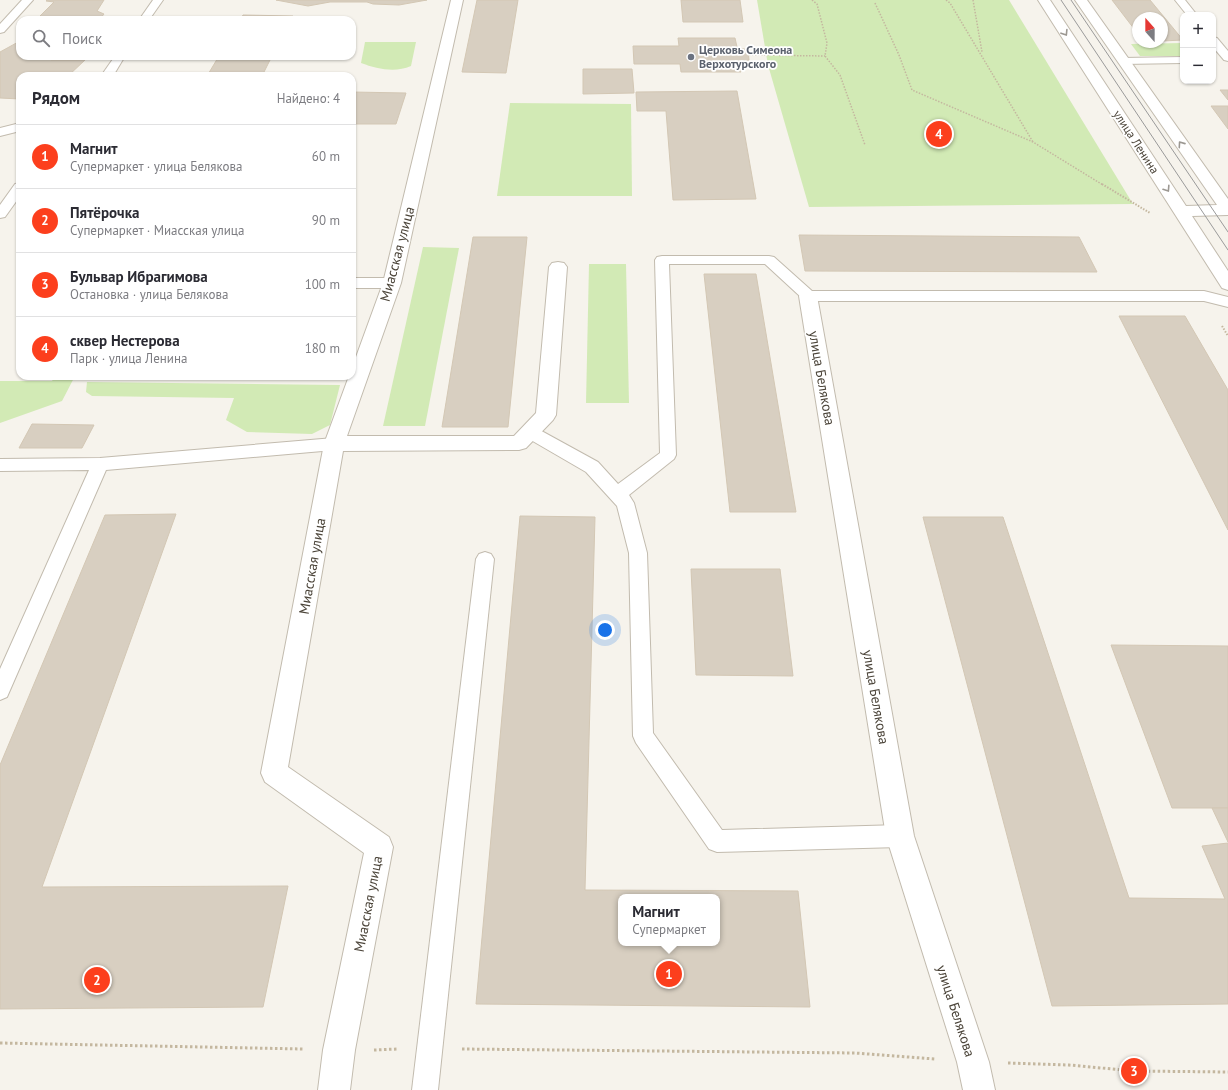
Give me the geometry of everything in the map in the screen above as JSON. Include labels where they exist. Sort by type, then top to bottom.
[{"type":"street","name":"Миасская улица","points":[[334,1090],[339,1050],[379,846],[274,773],[334,444],[392,283],[457,0]]},
{"type":"street","name":"улица Ленина","points":[[1044,0],[1228,284]]},
{"type":"street","points":[[1081,0],[1228,210]]},
{"type":"street","points":[[1084,62],[1123,61]]},
{"type":"street","points":[[1182,211],[1228,210]]},
{"type":"street","points":[[334,444],[519,443],[546,415],[558,267]]},
{"type":"street","name":"улица Белякова","points":[[808,296],[900,836],[973,1062],[979,1090]]},
{"type":"lane","points":[[0,30],[28,0]]},
{"type":"lane","points":[[147,16],[158,0]]},
{"type":"lane","points":[[1180,0],[1190,12]]},
{"type":"lane","points":[[1216,44],[1228,59]]},
{"type":"lane","points":[[1216,60],[1228,59]]},
{"type":"lane","points":[[110,72],[117,60]]},
{"type":"lane","points":[[1123,61],[1180,60]]},
{"type":"lane","points":[[0,132],[16,128]]},
{"type":"lane","points":[[0,214],[16,192]]},
{"type":"lane","points":[[617,495],[668,455],[662,260],[769,260],[808,296],[1204,296],[1228,302]]},
{"type":"lane","points":[[356,283],[392,283]]},
{"type":"lane","points":[[530,432],[592,467],[625,503],[638,553],[643,736],[717,841],[900,836]]},
{"type":"lane","points":[[0,465],[100,464],[334,444]]},
{"type":"lane","points":[[0,691],[100,464]]},
{"type":"lane","points":[[425,1090],[485,559]]},
{"type":"path","points":[[812,0],[817,4],[827,43],[825,56],[840,75],[865,145]]},
{"type":"path","points":[[946,0],[950,3],[982,54],[1032,142]]},
{"type":"path","points":[[973,0],[982,54]]},
{"type":"path","points":[[875,3],[899,55],[912,90],[1032,142],[1150,213]]},
{"type":"path","points":[[748,55],[825,56]]},
{"type":"path","points":[[0,1043],[339,1050],[430,1049],[855,1053],[973,1062],[1069,1065],[1134,1071],[1228,1072]]},
{"type":"green space","points":[[757,0],[1009,0],[1133,204],[809,207],[768,65]]},
{"type":"green space","points":[[365,42],[416,42],[411,66],[392,70],[373,67],[361,63]]},
{"type":"green space","points":[[1168,43],[1180,43],[1180,56],[1140,56],[1134,48],[1168,48]]},
{"type":"green space","points":[[510,103],[631,104],[632,196],[497,196]]},
{"type":"green space","points":[[423,247],[459,248],[425,426],[383,426]]},
{"type":"green space","points":[[589,264],[626,264],[629,403],[586,403]]},
{"type":"green space","points":[[73,380],[62,401],[0,423],[0,381]]},
{"type":"green space","points":[[87,382],[340,385],[330,425],[312,434],[247,432],[226,420],[234,398],[92,396],[86,392]]},
{"type":"building","points":[[104,0],[97,11],[104,14],[102,16],[40,16],[54,2],[46,1]]},
{"type":"building","points":[[276,0],[427,0],[399,5],[373,4],[367,2],[330,2],[308,6]]},
{"type":"building","points":[[477,0],[518,0],[506,73],[462,72]]},
{"type":"building","points":[[681,0],[740,0],[743,22],[683,22]]},
{"type":"building","points":[[1112,0],[1150,0],[1160,12],[1132,12],[1132,26]]},
{"type":"building","points":[[243,15],[293,16],[242,16]]},
{"type":"building","points":[[1168,22],[1180,36],[1180,40],[1168,41]]},
{"type":"building","name":"Церковь Симеона Верхотурского","points":[[678,38],[735,38],[737,47],[748,50],[749,60],[740,62],[741,72],[681,72],[680,64],[634,64],[633,46],[679,46]]},
{"type":"building","points":[[16,43],[16,60],[85,60],[72,72],[16,72],[16,99],[0,98],[0,52]]},
{"type":"building","points":[[217,60],[270,60],[264,72],[209,72]]},
{"type":"building","points":[[583,69],[632,69],[634,93],[583,94]]},
{"type":"building","points":[[1220,90],[1228,90],[1228,100]]},
{"type":"building","points":[[737,91],[756,199],[673,200],[666,111],[637,111],[636,92]]},
{"type":"building","points":[[356,92],[406,93],[396,124],[356,124]]},
{"type":"building","points":[[1211,106],[1228,106],[1228,129]]},
{"type":"building","points":[[799,235],[1079,237],[1097,272],[805,271]]},
{"type":"building","points":[[473,237],[527,237],[508,427],[442,427]]},
{"type":"building","points":[[704,274],[756,274],[796,512],[730,512]]},
{"type":"building","points":[[1119,316],[1185,316],[1228,390],[1228,530]]},
{"type":"building","points":[[32,424],[94,425],[82,448],[19,448]]},
{"type":"building","points":[[176,514],[42,887],[288,886],[263,1007],[0,1009],[0,765],[105,515]]},
{"type":"building","points":[[520,516],[595,517],[585,890],[798,891],[810,1007],[476,1004]]},
{"type":"building","points":[[923,517],[1003,517],[1129,898],[1225,899],[1202,846],[1228,843],[1228,1004],[1052,1006]]},
{"type":"building","points":[[691,569],[780,569],[793,676],[696,675]]},
{"type":"building","points":[[1111,645],[1228,646],[1228,808],[1172,808]]},
{"type":"building","points":[[1212,808],[1228,808],[1228,842]]},
{"type":"tram line","points":[[1061,0],[1228,250]]},
{"type":"tram line","points":[[1071,0],[1228,232]]},
{"type":"place","name":"Церковь Симеона Верхотурского","points":[[691,57]]},
{"type":"place","name":"сквер Нестерова","points":[[939,134]]},
{"type":"place","name":"Магнит","points":[[669,974]]},
{"type":"place","name":"Пятёрочка","points":[[97,980]]},
{"type":"place","name":"Бульвар Ибрагимова","points":[[1134,1071]]}]
